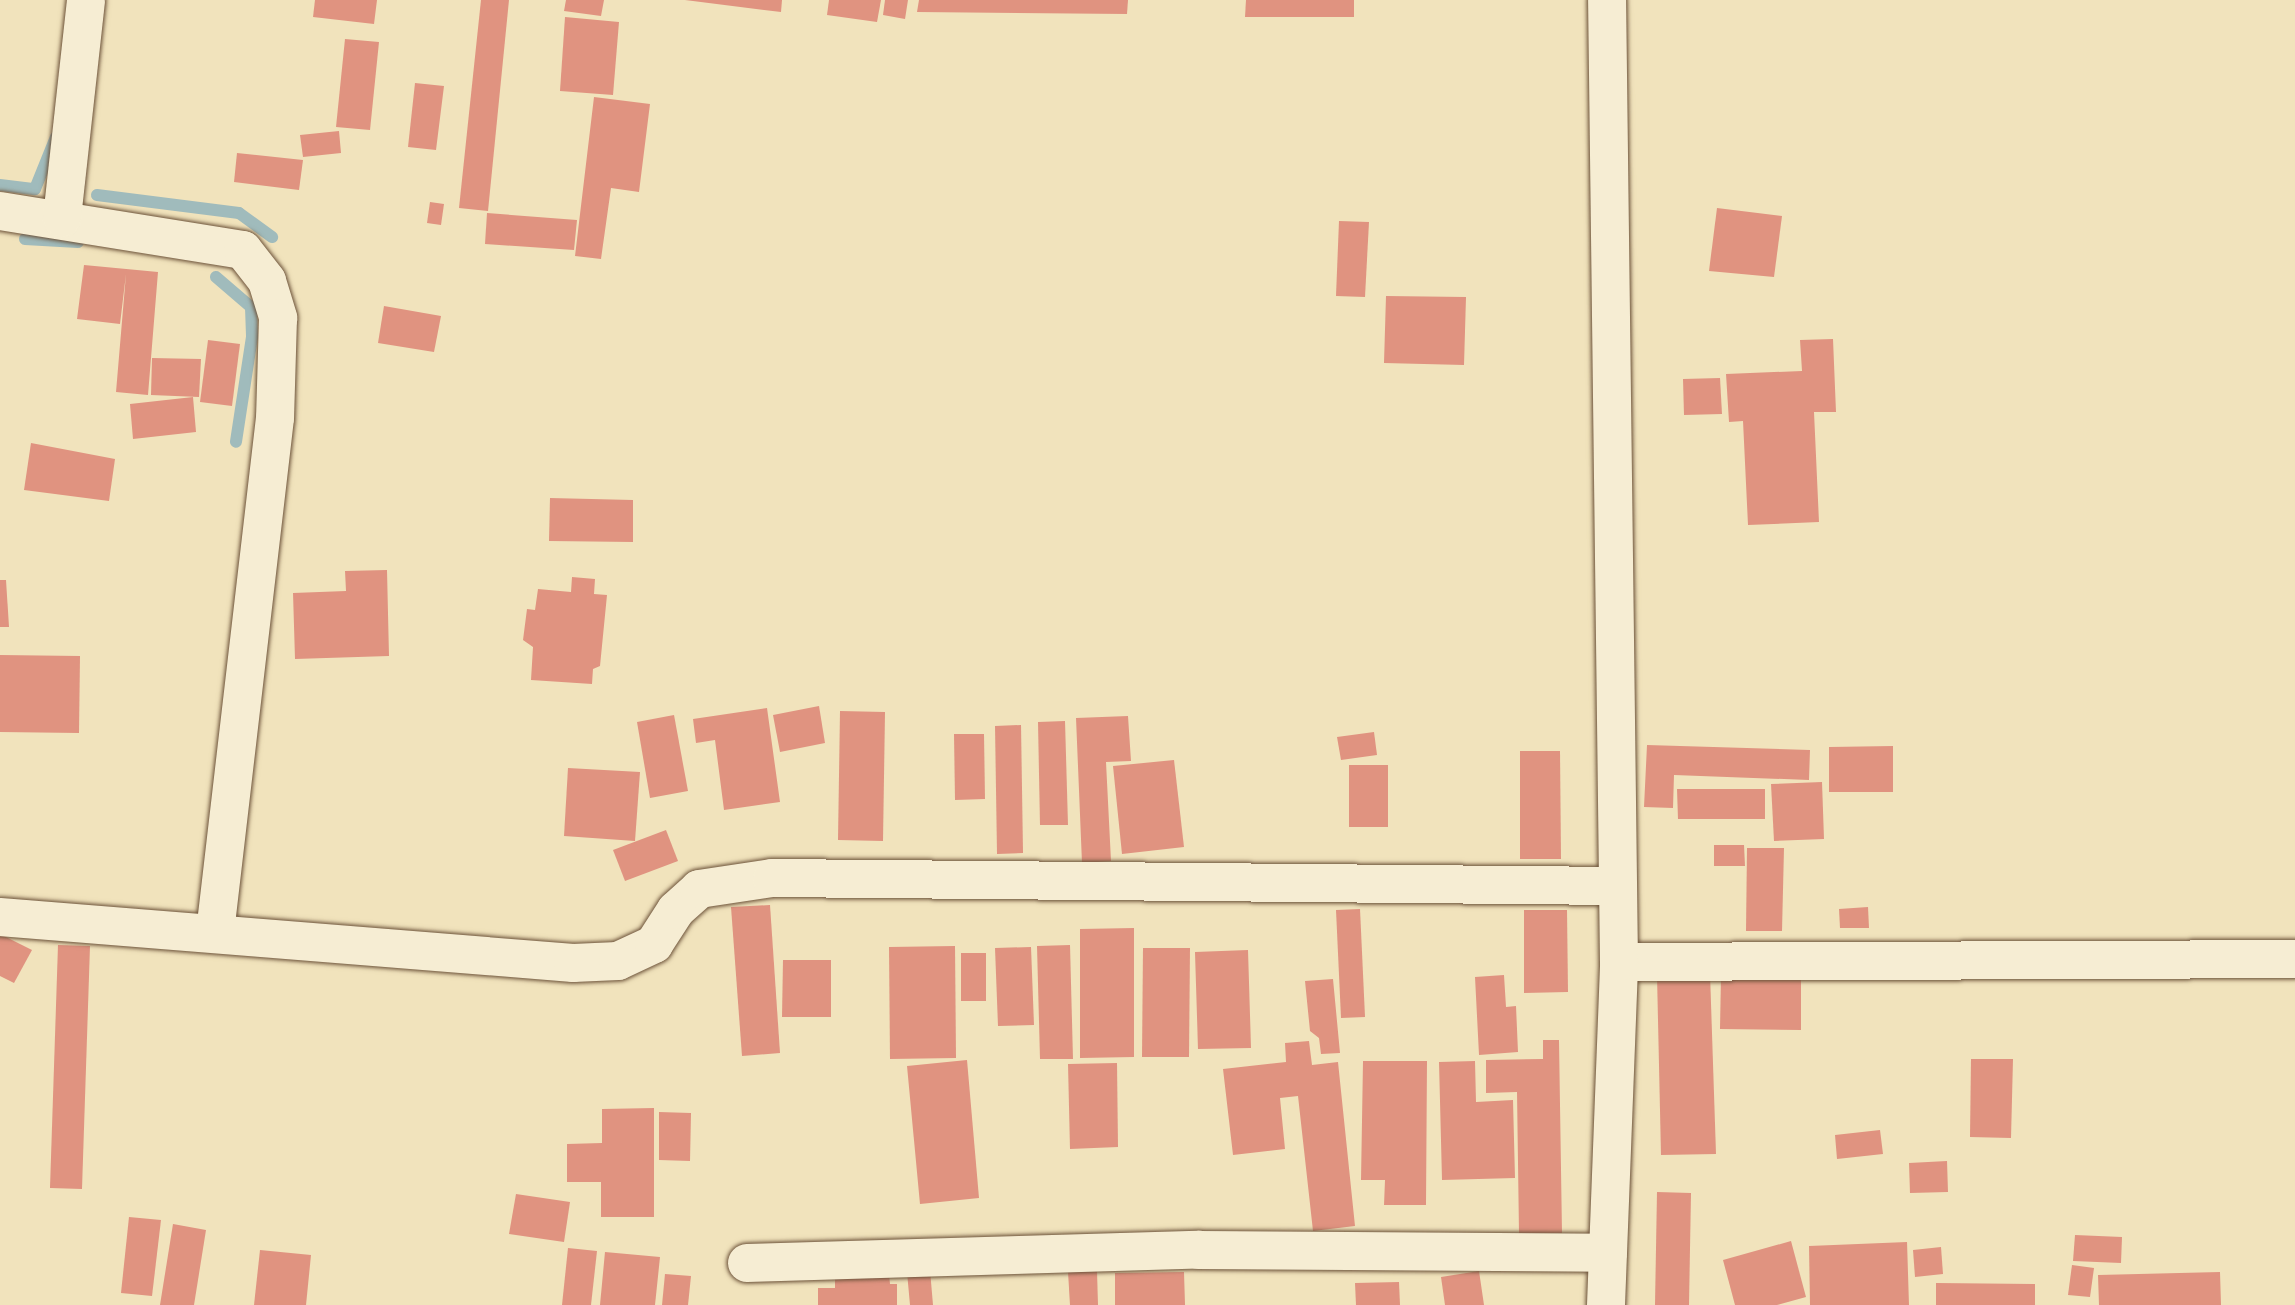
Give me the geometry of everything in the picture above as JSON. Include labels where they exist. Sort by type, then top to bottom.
[{"type":"street","points":[[62,218],[86,0]]},
{"type":"street","points":[[1606,1305],[1619,961],[1607,0]]},
{"type":"street","points":[[0,211],[62,218],[243,250],[267,281],[278,318],[275,418],[215,933]]},
{"type":"street","points":[[0,916],[573,962],[618,961],[654,944],[676,910],[699,889],[772,878],[1618,886]]},
{"type":"street","points":[[1619,961],[2295,958]]},
{"type":"street","points":[[747,1263],[1198,1250],[1608,1253]]},
{"type":"building","points":[[315,0],[377,0],[374,24],[313,17]]},
{"type":"building","points":[[481,0],[509,0],[488,211],[459,208]]},
{"type":"building","points":[[566,0],[604,0],[601,16],[564,11]]},
{"type":"building","points":[[685,0],[782,0],[781,12]]},
{"type":"building","points":[[829,0],[881,0],[877,22],[827,15]]},
{"type":"building","points":[[885,0],[908,0],[905,19],[883,15]]},
{"type":"building","points":[[919,0],[1128,0],[1127,14],[917,12]]},
{"type":"building","points":[[1246,0],[1354,0],[1354,17],[1245,17]]},
{"type":"building","points":[[565,17],[619,22],[613,95],[560,91]]},
{"type":"building","points":[[345,39],[379,42],[370,130],[336,127]]},
{"type":"building","points":[[415,83],[444,86],[436,150],[408,147]]},
{"type":"building","points":[[594,97],[650,104],[639,192],[611,188],[601,259],[575,256]]},
{"type":"building","points":[[339,131],[341,153],[303,157],[300,135]]},
{"type":"building","points":[[237,153],[303,160],[299,190],[234,182]]},
{"type":"building","points":[[430,202],[444,204],[441,225],[427,223]]},
{"type":"building","points":[[1717,208],[1782,216],[1774,277],[1709,271]]},
{"type":"building","points":[[487,213],[577,220],[574,250],[485,244]]},
{"type":"building","points":[[1339,221],[1369,222],[1365,297],[1336,296]]},
{"type":"building","points":[[84,265],[158,272],[148,395],[116,392],[126,274],[120,324],[77,319]]},
{"type":"building","points":[[1386,296],[1466,297],[1464,365],[1384,363]]},
{"type":"building","points":[[384,306],[441,316],[434,352],[378,343]]},
{"type":"building","points":[[1833,339],[1836,412],[1814,412],[1819,522],[1748,525],[1743,421],[1729,422],[1726,374],[1802,371],[1800,340]]},
{"type":"building","points":[[208,340],[240,344],[232,406],[200,402]]},
{"type":"building","points":[[152,358],[201,359],[199,397],[151,395]]},
{"type":"building","points":[[1720,378],[1722,414],[1684,415],[1683,379]]},
{"type":"building","points":[[193,397],[196,432],[133,439],[130,404]]},
{"type":"building","points":[[31,443],[115,459],[109,501],[24,490]]},
{"type":"building","points":[[550,498],[633,500],[633,542],[549,541]]},
{"type":"building","points":[[387,570],[389,656],[295,659],[293,593],[346,591],[345,571]]},
{"type":"building","points":[[572,577],[595,579],[594,594],[607,595],[600,666],[593,669],[592,684],[531,680],[533,647],[523,640],[527,609],[535,610],[538,589],[571,592]]},
{"type":"building","points":[[0,580],[6,580],[9,627],[0,627]]},
{"type":"building","points":[[0,655],[80,656],[79,733],[0,732]]},
{"type":"building","points":[[819,706],[825,743],[780,752],[773,715]]},
{"type":"building","points":[[767,708],[780,802],[724,810],[715,740],[696,743],[693,719]]},
{"type":"building","points":[[840,711],[885,712],[883,841],[838,840]]},
{"type":"building","points":[[674,715],[688,791],[650,798],[637,722]]},
{"type":"building","points":[[1128,716],[1131,761],[1106,762],[1111,861],[1082,863],[1076,718]]},
{"type":"building","points":[[1065,721],[1068,825],[1040,825],[1038,722]]},
{"type":"building","points":[[1021,725],[1023,853],[997,854],[995,726]]},
{"type":"building","points":[[1374,732],[1377,755],[1341,760],[1337,737]]},
{"type":"building","points":[[954,734],[984,734],[985,799],[955,800]]},
{"type":"building","points":[[1647,745],[1810,750],[1809,780],[1674,775],[1673,808],[1644,807]]},
{"type":"building","points":[[1893,746],[1893,792],[1829,792],[1829,747]]},
{"type":"building","points":[[1520,751],[1560,751],[1561,859],[1520,859]]},
{"type":"building","points":[[1174,760],[1184,847],[1122,854],[1113,766]]},
{"type":"building","points":[[1349,765],[1388,765],[1388,827],[1349,827]]},
{"type":"building","points":[[568,768],[640,772],[635,841],[564,836]]},
{"type":"building","points":[[1822,782],[1824,839],[1774,841],[1771,784]]},
{"type":"building","points":[[1677,789],[1765,789],[1765,819],[1678,819]]},
{"type":"building","points":[[666,830],[678,861],[625,881],[613,850]]},
{"type":"building","points":[[1714,845],[1744,845],[1745,866],[1714,866]]},
{"type":"building","points":[[1747,848],[1784,848],[1782,931],[1746,931]]},
{"type":"building","points":[[770,905],[780,1053],[742,1056],[731,907]]},
{"type":"building","points":[[1868,907],[1869,928],[1840,928],[1839,909]]},
{"type":"building","points":[[1360,909],[1365,1017],[1341,1018],[1336,910]]},
{"type":"building","points":[[1524,910],[1567,910],[1568,992],[1524,993]]},
{"type":"building","points":[[1134,928],[1134,1057],[1080,1058],[1080,929]]},
{"type":"building","points":[[0,934],[32,950],[14,983],[0,976]]},
{"type":"building","points":[[58,945],[90,946],[82,1189],[50,1188]]},
{"type":"building","points":[[1070,945],[1073,1059],[1040,1059],[1037,946]]},
{"type":"building","points":[[955,946],[956,1058],[890,1059],[889,947]]},
{"type":"building","points":[[1031,947],[1034,1025],[998,1026],[995,948]]},
{"type":"building","points":[[1143,948],[1190,948],[1189,1057],[1142,1057]]},
{"type":"building","points":[[1248,950],[1251,1048],[1198,1049],[1195,952]]},
{"type":"building","points":[[961,953],[986,953],[986,1001],[961,1001]]},
{"type":"building","points":[[783,960],[831,960],[831,1017],[782,1017]]},
{"type":"building","points":[[1710,973],[1716,1154],[1661,1155],[1657,975]]},
{"type":"building","points":[[1504,975],[1506,1007],[1516,1006],[1518,1052],[1479,1055],[1475,977]]},
{"type":"building","points":[[1721,976],[1801,976],[1801,1030],[1720,1029]]},
{"type":"building","points":[[1333,979],[1340,1053],[1321,1054],[1319,1038],[1310,1031],[1305,981]]},
{"type":"building","points":[[1543,1040],[1559,1040],[1562,1233],[1519,1234],[1517,1092],[1486,1093],[1486,1060],[1543,1059]]},
{"type":"building","points":[[1309,1041],[1312,1065],[1338,1062],[1355,1226],[1313,1231],[1298,1096],[1280,1098],[1285,1149],[1233,1155],[1223,1069],[1286,1062],[1285,1043]]},
{"type":"building","points":[[1971,1059],[2013,1059],[2011,1138],[1970,1137]]},
{"type":"building","points":[[967,1060],[979,1198],[920,1204],[907,1066]]},
{"type":"building","points":[[1363,1061],[1427,1061],[1426,1205],[1384,1205],[1385,1180],[1361,1180]]},
{"type":"building","points":[[1475,1061],[1476,1102],[1513,1100],[1515,1178],[1442,1180],[1439,1062]]},
{"type":"building","points":[[1117,1063],[1118,1147],[1070,1149],[1068,1064]]},
{"type":"building","points":[[654,1108],[654,1217],[601,1217],[601,1182],[567,1182],[567,1144],[602,1143],[602,1109]]},
{"type":"building","points":[[659,1112],[691,1113],[690,1161],[659,1160]]},
{"type":"building","points":[[1880,1130],[1883,1154],[1837,1159],[1835,1135]]},
{"type":"building","points":[[1947,1161],[1948,1192],[1910,1193],[1909,1163]]},
{"type":"building","points":[[1657,1192],[1691,1193],[1689,1305],[1655,1305]]},
{"type":"building","points":[[516,1194],[570,1202],[564,1242],[509,1234]]},
{"type":"building","points":[[129,1217],[161,1220],[152,1296],[121,1293]]},
{"type":"building","points":[[173,1224],[206,1230],[194,1305],[160,1305]]},
{"type":"building","points":[[2075,1235],[2122,1237],[2121,1263],[2073,1261]]},
{"type":"building","points":[[1791,1241],[1806,1297],[1777,1305],[1735,1305],[1723,1260]]},
{"type":"building","points":[[1907,1242],[1909,1305],[1810,1305],[1809,1246]]},
{"type":"building","points":[[1941,1247],[1943,1274],[1915,1277],[1913,1250]]},
{"type":"building","points":[[568,1248],[597,1251],[591,1305],[562,1305]]},
{"type":"building","points":[[260,1250],[311,1255],[306,1305],[254,1305]]},
{"type":"building","points":[[605,1252],[660,1257],[655,1305],[600,1305]]},
{"type":"building","points":[[2072,1265],[2094,1268],[2090,1297],[2068,1295]]},
{"type":"building","points":[[930,1270],[933,1305],[910,1305],[907,1272]]},
{"type":"building","points":[[1097,1271],[1098,1305],[1070,1305],[1068,1272]]},
{"type":"building","points":[[1479,1271],[1484,1305],[1445,1305],[1441,1277]]},
{"type":"building","points":[[1184,1272],[1185,1305],[1115,1305],[1115,1273]]},
{"type":"building","points":[[2220,1272],[2221,1305],[2099,1305],[2098,1275]]},
{"type":"building","points":[[665,1274],[691,1276],[688,1305],[662,1305]]},
{"type":"building","points":[[835,1274],[889,1274],[890,1284],[897,1284],[897,1305],[818,1305],[818,1288],[835,1288]]},
{"type":"building","points":[[1399,1282],[1400,1305],[1356,1305],[1355,1283]]},
{"type":"building","points":[[1936,1283],[2035,1284],[2035,1305],[1936,1305]]},
{"type":"waterway","points":[[0,185],[35,189],[56,137]]},
{"type":"waterway","points":[[97,195],[239,213],[272,237]]},
{"type":"waterway","points":[[25,239],[78,242]]},
{"type":"waterway","points":[[216,277],[251,307],[252,337],[236,442]]}]
